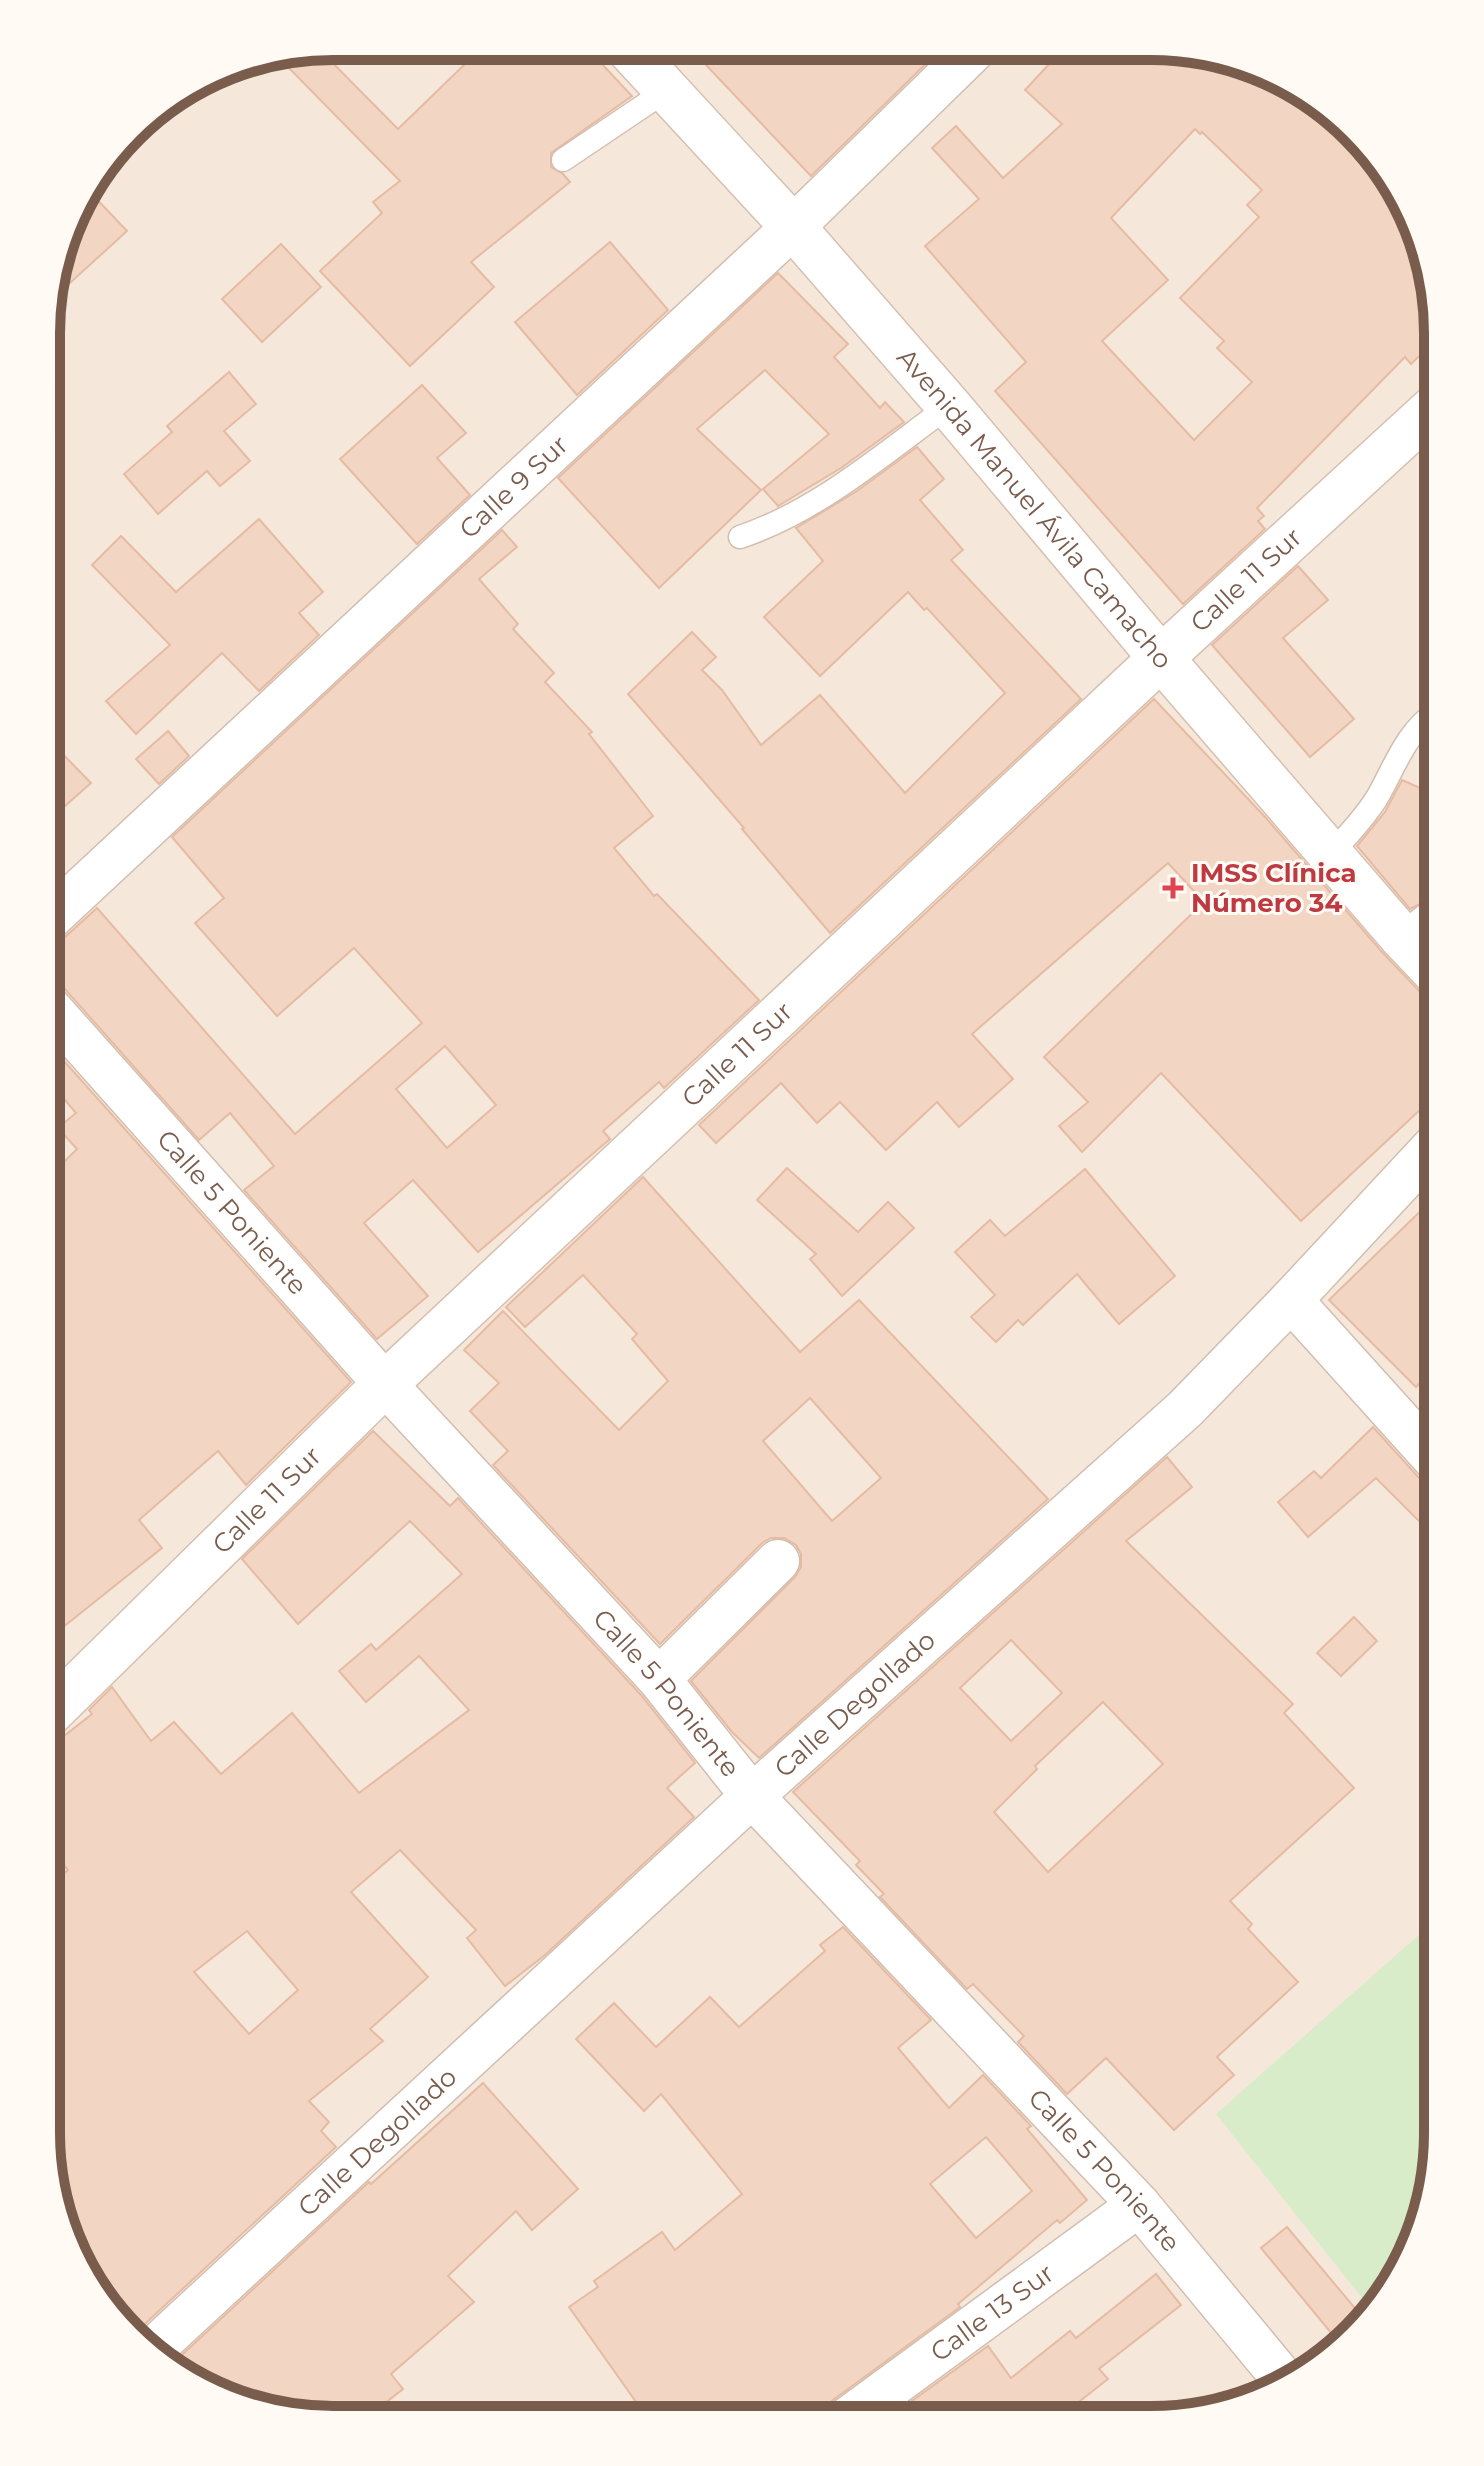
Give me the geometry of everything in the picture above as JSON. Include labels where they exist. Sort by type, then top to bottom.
[{"type":"street","name":"Calle 9 Sur","points":[[60,909],[793,227],[964,60]]},
{"type":"street","name":"Avenida Manuel Ávila Camacho","points":[[640,61],[793,227],[1424,960]]},
{"type":"street","name":"Calle 11 Sur","points":[[60,1703],[385,1384],[1161,658],[1424,417]]},
{"type":"street","name":"Calle 5 Poniente","points":[[60,1020],[385,1384],[659,1679],[752,1796],[1139,2205],[1279,2374]]},
{"type":"street","name":"Calle Degollado","points":[[159,2343],[752,1796],[1185,1409],[1424,1158]]},
{"type":"street","points":[[1291,1300],[1423,1447]]},
{"type":"street","points":[[659,1679],[778,1561]]},
{"type":"street","name":"Calle 13 Sur","points":[[865,2406],[1139,2205]]},
{"type":"lane","points":[[563,160],[667,90]]},
{"type":"lane","points":[[740,537],[800,512],[949,406]]},
{"type":"lane","points":[[1331,855],[1377,799],[1395,761],[1424,720]]},
{"type":"lane","points":[[1400,935],[1424,917]]},
{"type":"shaded area","points":[[315,61],[1187,62],[1222,69],[1256,81],[1317,116],[1368,167],[1387,196],[1410,245],[1419,280],[1424,333],[1423,2151],[1419,2186],[1410,2221],[1387,2270],[1368,2299],[1317,2350],[1256,2385],[1204,2401],[1151,2406],[297,2404],[262,2397],[228,2385],[167,2350],[116,2299],[81,2238],[65,2186],[60,2133],[62,297],[74,245],[97,196],[128,153],[153,128],[196,97],[228,81],[280,65]]},
{"type":"green space","points":[[1423,1931],[1423,2151],[1419,2186],[1403,2238],[1387,2270],[1365,2302],[1216,2114]]},
{"type":"building","points":[[929,60],[811,176],[702,61]]},
{"type":"building","points":[[1053,60],[1187,62],[1222,69],[1256,81],[1317,116],[1368,167],[1403,228],[1419,280],[1424,351],[1411,364],[1405,357],[1257,508],[1264,516],[1258,521],[1265,529],[1183,604],[995,391],[1026,362],[925,246],[979,199],[932,148],[956,126],[1003,178],[1062,124],[1025,90]],"holes":[[[1195,129],[1200,134],[1202,132],[1262,190],[1247,205],[1259,217],[1180,298],[1224,341],[1217,348],[1252,382],[1194,440],[1102,341],[1168,280],[1111,218]]]},
{"type":"building","points":[[331,61],[398,129],[464,65],[460,61],[599,61],[632,96],[551,153],[551,167],[570,182],[471,262],[494,287],[410,366],[320,271],[382,213],[373,202],[400,181],[285,64]]},
{"type":"building","points":[[96,198],[127,231],[64,289],[74,245]]},
{"type":"building","points":[[610,242],[668,310],[577,395],[515,322]]},
{"type":"building","points":[[281,244],[321,287],[262,342],[222,299]]},
{"type":"building","points":[[778,273],[848,344],[834,357],[880,408],[885,402],[904,422],[841,468],[778,506],[763,489],[829,434],[765,370],[697,429],[761,490],[659,588],[558,478]]},
{"type":"building","points":[[229,372],[256,404],[224,431],[250,461],[220,486],[207,471],[158,514],[124,474],[172,432],[167,426]]},
{"type":"building","points":[[422,385],[466,433],[437,458],[470,495],[417,544],[340,459]]},
{"type":"building","points":[[917,447],[944,479],[920,500],[963,550],[951,560],[1081,699],[830,933],[628,694],[692,632],[716,657],[702,670],[722,690],[761,745],[820,695],[905,793],[1005,693],[927,608],[924,610],[908,592],[820,676],[764,617],[823,561],[796,528],[857,491]]},
{"type":"building","points":[[259,519],[323,592],[299,613],[319,635],[259,691],[222,653],[136,734],[106,701],[170,645],[92,565],[121,536],[176,592]]},
{"type":"building","points":[[502,530],[517,547],[479,579],[518,624],[513,629],[554,673],[545,682],[592,732],[589,734],[653,816],[614,848],[654,896],[657,894],[759,1000],[664,1088],[659,1082],[603,1131],[610,1139],[478,1252],[413,1180],[364,1223],[428,1296],[377,1339],[244,1190],[274,1166],[230,1113],[199,1140],[60,986],[60,939],[97,908],[295,1134],[422,1023],[354,948],[277,1016],[195,923],[224,898],[172,837]],"holes":[[[445,1046],[496,1105],[447,1148],[396,1089]]]},
{"type":"building","points":[[1298,566],[1328,600],[1283,638],[1354,719],[1310,757],[1212,645]]},
{"type":"building","points":[[1154,699],[1266,818],[1382,952],[1424,994],[1424,1106],[1301,1221],[1161,1073],[1082,1152],[1059,1126],[1088,1102],[1044,1057],[1204,902],[1168,863],[972,1034],[1013,1079],[959,1127],[937,1102],[886,1150],[840,1102],[817,1123],[781,1083],[716,1143],[699,1125]]},
{"type":"building","points":[[168,731],[189,756],[159,784],[136,759]]},
{"type":"building","points":[[60,751],[91,783],[60,810]]},
{"type":"building","points":[[1402,780],[1424,790],[1424,902],[1410,909],[1357,846],[1385,812]]},
{"type":"building","points":[[60,1057],[351,1382],[246,1485],[218,1451],[139,1520],[162,1548],[60,1630],[60,1231],[64,1227],[60,1223],[60,1166],[77,1149],[60,1126],[76,1113],[60,1094]]},
{"type":"building","points":[[787,1168],[858,1232],[888,1202],[914,1228],[842,1296],[810,1259],[816,1254],[757,1200]]},
{"type":"building","points":[[1085,1169],[1175,1276],[1119,1324],[1077,1274],[1023,1325],[1018,1320],[996,1342],[971,1317],[995,1295],[955,1252],[990,1220],[1005,1236]]},
{"type":"building","points":[[643,1177],[800,1352],[859,1300],[1048,1499],[759,1758],[732,1732],[691,1681],[795,1577],[801,1567],[801,1554],[796,1545],[784,1538],[771,1538],[762,1543],[660,1644],[493,1465],[508,1451],[470,1411],[499,1383],[464,1350],[503,1311],[619,1430],[668,1381],[632,1339],[637,1334],[583,1275],[525,1327],[506,1307]],"holes":[[[810,1398],[881,1478],[832,1521],[763,1441]]]},
{"type":"building","points":[[1424,1208],[1423,1380],[1416,1387],[1329,1300]]},
{"type":"building","points":[[1373,1427],[1423,1481],[1423,1525],[1376,1478],[1308,1537],[1278,1502],[1314,1471],[1321,1478]]},
{"type":"building","points":[[373,1431],[450,1506],[458,1498],[641,1695],[695,1763],[667,1788],[694,1817],[545,1955],[505,1986],[467,1938],[476,1930],[400,1850],[351,1892],[428,1977],[370,2029],[383,2041],[309,2101],[329,2122],[321,2131],[336,2147],[141,2327],[116,2299],[97,2270],[81,2238],[65,2186],[60,2133],[60,1877],[68,1870],[60,1861],[60,1739],[92,1714],[89,1710],[112,1687],[151,1741],[174,1722],[221,1774],[292,1713],[359,1793],[469,1710],[419,1656],[366,1702],[339,1671],[371,1644],[376,1650],[462,1574],[410,1521],[298,1624],[242,1559]],"holes":[[[247,1931],[298,1990],[249,2034],[194,1972]]]},
{"type":"building","points":[[1167,1457],[1192,1487],[1126,1541],[1293,1704],[1284,1713],[1354,1788],[1230,1901],[1252,1924],[1248,1929],[1298,1982],[1217,2057],[1234,2075],[1174,2130],[1106,2058],[1067,2094],[1018,2042],[1024,2036],[973,1984],[967,1989],[880,1897],[884,1894],[856,1865],[860,1861],[793,1792]],"holes":[[[1011,1640],[1062,1693],[1011,1741],[960,1688]],[[1103,1702],[1163,1764],[1048,1872],[994,1812],[1037,1769],[1035,1766]]]},
{"type":"building","points":[[1354,1617],[1377,1641],[1341,1676],[1317,1653]]},
{"type":"building","points":[[843,1927],[931,2020],[898,2048],[949,2108],[983,2075],[1031,2126],[1027,2129],[1087,2200],[1060,2223],[1057,2220],[958,2304],[960,2307],[828,2406],[639,2406],[569,2307],[598,2287],[594,2281],[662,2232],[675,2250],[742,2194],[661,2094],[644,2111],[576,2039],[614,2003],[656,2047],[710,1997],[739,2027],[825,1951],[820,1945]],"holes":[[[986,2137],[1032,2191],[976,2238],[930,2184]]]},
{"type":"building","points":[[483,2083],[578,2189],[532,2230],[516,2211],[448,2276],[474,2302],[391,2374],[403,2389],[381,2406],[297,2404],[262,2397],[228,2385],[179,2358],[369,2182],[371,2184]]},
{"type":"building","points":[[1287,2227],[1357,2311],[1333,2336],[1261,2248]]},
{"type":"building","points":[[1156,2274],[1181,2305],[1099,2369],[1108,2379],[1074,2406],[905,2406],[988,2346],[1011,2378],[1070,2331],[1076,2338]]},
{"type":"place","name":"IMSS Clínica Número 34","points":[[1173,888]]}]
